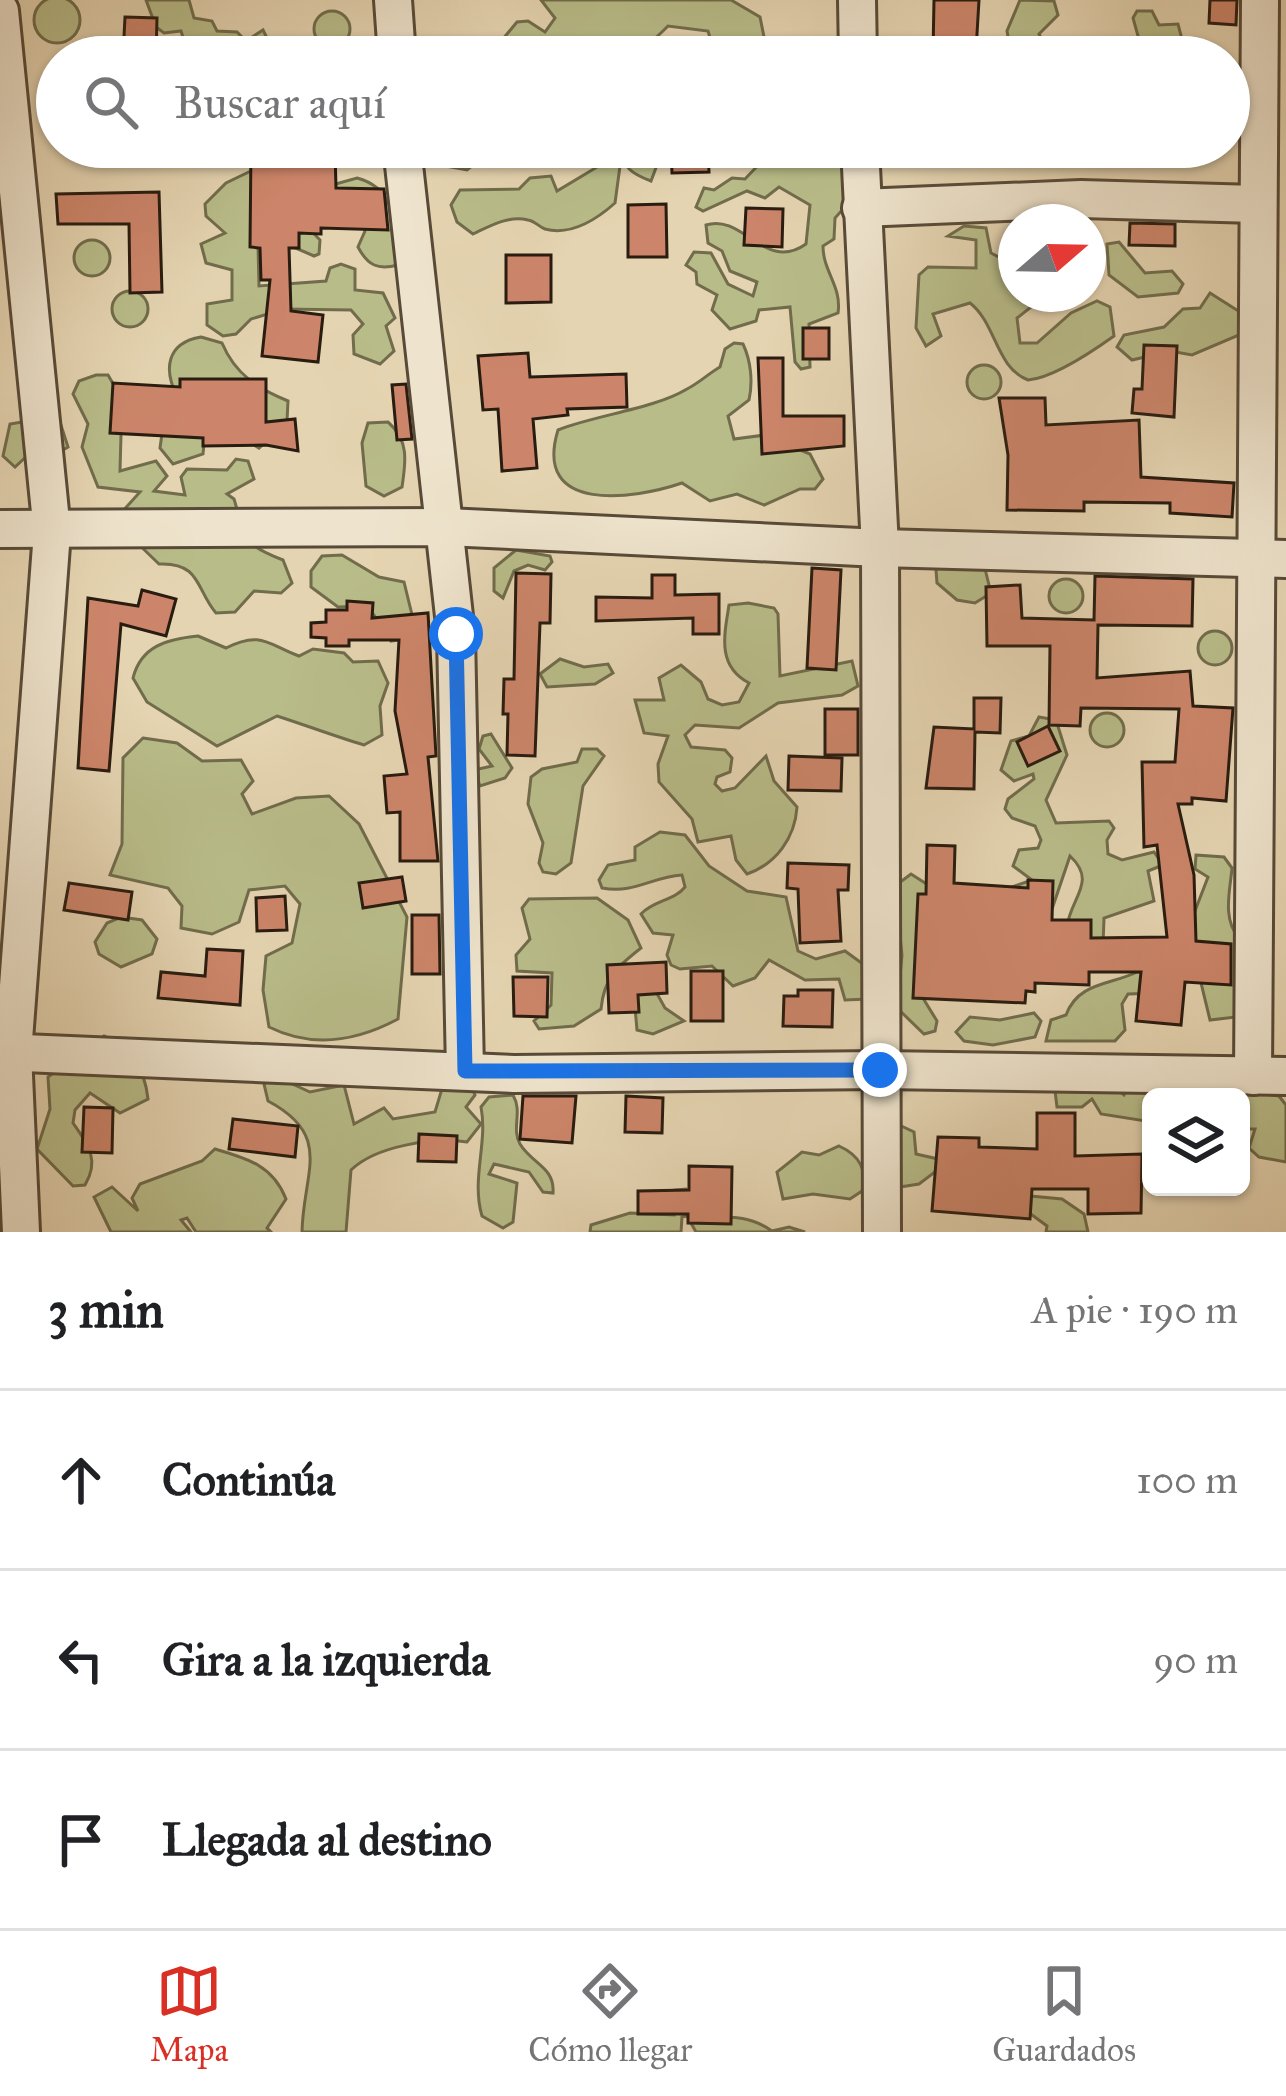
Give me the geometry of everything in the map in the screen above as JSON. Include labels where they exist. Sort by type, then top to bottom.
[{"type":"street","points":[[393,0],[396,36]]},
{"type":"street","points":[[857,0],[858,36]]},
{"type":"street","points":[[7,1052],[465,1071],[1269,1076],[1273,558],[1256,204],[1260,0]]},
{"type":"street","points":[[0,11],[52,532],[7,1052],[21,1232]]},
{"type":"street","points":[[404,168],[456,634],[465,1071]]},
{"type":"street","points":[[860,168],[880,548],[882,1232]]},
{"type":"street","points":[[861,208],[1081,199],[1256,204]]},
{"type":"street","points":[[0,529],[446,527],[880,548],[1273,558]]},
{"type":"green space","points":[[48,-1],[66,-1],[80,20],[73,36],[41,36],[36,29],[36,11]]},
{"type":"green space","points":[[146,0],[189,0],[194,18],[212,21],[217,31],[241,36],[183,36],[181,31],[164,33],[156,27]]},
{"type":"green space","points":[[541,0],[731,0],[760,17],[764,36],[710,36],[708,31],[668,26],[657,36],[505,36],[517,22],[528,21],[545,32],[555,18]]},
{"type":"green space","points":[[1020,0],[1054,1],[1058,15],[1040,36],[1008,36]]},
{"type":"green space","points":[[1137,11],[1152,11],[1159,25],[1178,24],[1181,36],[1138,36],[1133,18]]},
{"type":"green space","points":[[325,13],[339,13],[348,22],[348,36],[316,36],[316,22]]},
{"type":"green space","points":[[595,168],[620,168],[615,203],[574,228],[555,231],[514,219],[473,234],[457,222],[451,205],[460,190],[519,189],[530,178],[551,176],[557,191]]},
{"type":"green space","points":[[629,168],[656,168],[651,181]]},
{"type":"green space","points":[[755,168],[850,168],[851,200],[835,218],[834,239],[823,246],[838,313],[809,324],[810,367],[801,369],[795,362],[790,307],[759,310],[756,321],[730,329],[712,310],[717,295],[697,284],[696,272],[686,265],[694,252],[711,253],[728,284],[753,296],[757,282],[730,271],[722,251],[708,243],[706,225],[731,227],[778,252],[806,244],[810,205],[779,187],[765,198],[747,191],[703,211],[696,207],[704,188],[714,190],[732,178],[745,179]]},
{"type":"green space","points":[[253,170],[320,240],[319,254],[314,256],[291,246],[258,246],[259,286],[326,281],[330,268],[341,264],[355,269],[355,290],[383,293],[395,318],[386,326],[394,351],[380,364],[354,354],[353,335],[363,324],[351,310],[284,309],[251,319],[236,334],[223,336],[207,325],[207,304],[232,300],[232,270],[206,263],[201,244],[225,233],[206,216],[205,204],[226,183]]},
{"type":"green space","points":[[357,178],[371,183],[387,201],[398,265],[379,267],[366,259],[358,247],[365,231],[360,216],[325,187]]},
{"type":"green space","points":[[964,226],[986,228],[991,253],[998,257],[998,312],[1025,312],[1017,318],[1020,343],[1037,343],[1073,312],[1106,312],[1106,305],[1114,336],[1061,369],[1028,380],[1009,366],[986,322],[970,303],[933,314],[941,336],[926,346],[916,328],[919,275],[928,267],[976,268],[976,240],[948,236]]},
{"type":"green space","points":[[92,240],[105,245],[110,258],[105,271],[92,276],[79,271],[74,258],[79,245]]},
{"type":"green space","points":[[1119,242],[1145,273],[1172,271],[1183,284],[1178,293],[1138,297],[1109,275],[1107,244]]},
{"type":"green space","points":[[130,291],[142,297],[148,309],[142,321],[130,327],[118,321],[112,309],[118,297]]},
{"type":"green space","points":[[1210,293],[1240,312],[1239,335],[1192,355],[1170,351],[1132,360],[1117,347],[1124,335],[1164,327],[1183,309],[1200,308]]},
{"type":"green space","points":[[201,337],[222,343],[249,379],[288,401],[287,421],[259,448],[178,398],[170,378],[171,359],[181,345]]},
{"type":"green space","points":[[743,344],[751,379],[749,400],[728,416],[734,439],[765,435],[810,454],[823,479],[815,489],[800,489],[764,505],[737,494],[710,501],[682,483],[615,496],[593,494],[573,488],[560,476],[554,457],[558,430],[674,396],[720,367],[725,349]]},
{"type":"green space","points":[[984,365],[996,370],[1001,382],[996,394],[984,399],[972,394],[967,382],[972,370]]},
{"type":"green space","points":[[108,375],[122,399],[120,471],[156,461],[167,476],[154,491],[185,495],[181,477],[187,469],[227,470],[236,459],[248,461],[254,479],[227,494],[234,499],[251,544],[283,560],[292,583],[281,593],[254,591],[235,612],[216,613],[190,573],[159,564],[129,535],[121,513],[140,492],[98,487],[82,447],[88,424],[73,394],[79,381]]},
{"type":"green space","points":[[58,416],[68,447],[54,455],[28,455],[15,467],[3,456],[10,424]]},
{"type":"green space","points":[[388,422],[403,444],[404,468],[402,487],[384,496],[366,486],[362,443],[368,423]]},
{"type":"green space","points":[[163,426],[205,434],[203,454],[173,464],[160,448]]},
{"type":"green space","points":[[516,550],[550,556],[552,562],[545,570],[528,565],[514,571],[503,598],[494,591],[494,568]]},
{"type":"green space","points":[[342,555],[379,577],[404,582],[414,623],[404,639],[391,641],[368,606],[338,607],[311,587],[311,571],[322,556]]},
{"type":"green space","points":[[944,565],[984,565],[991,593],[975,603],[957,600],[937,583],[936,570]]},
{"type":"green space","points":[[1066,579],[1078,584],[1083,596],[1078,608],[1066,613],[1054,608],[1049,596],[1054,584]]},
{"type":"green space","points":[[729,605],[774,608],[778,614],[780,676],[852,661],[858,686],[842,695],[778,703],[739,728],[695,725],[685,735],[691,747],[725,750],[732,758],[730,772],[717,777],[715,784],[722,791],[735,788],[766,756],[774,781],[797,807],[782,848],[767,864],[747,874],[736,860],[731,836],[698,842],[692,819],[659,782],[658,764],[668,736],[644,733],[635,700],[664,700],[659,678],[681,665],[701,682],[708,699],[722,705],[739,702],[749,683],[727,659],[726,628]]},
{"type":"green space","points":[[1215,631],[1227,636],[1232,648],[1227,660],[1215,665],[1203,660],[1198,648],[1203,636]]},
{"type":"green space","points":[[198,636],[226,648],[257,640],[299,656],[313,649],[344,653],[353,662],[378,661],[388,683],[380,706],[382,735],[364,745],[277,716],[217,746],[147,702],[133,678],[149,651]]},
{"type":"green space","points":[[560,659],[584,667],[608,664],[613,673],[595,684],[547,687],[540,674]]},
{"type":"green space","points":[[1107,713],[1119,718],[1124,730],[1119,742],[1107,747],[1095,742],[1090,730],[1095,718]]},
{"type":"green space","points":[[1039,717],[1056,720],[1067,755],[1046,800],[1056,823],[1109,821],[1114,828],[1107,840],[1108,854],[1122,860],[1154,852],[1163,865],[1148,871],[1154,901],[1104,918],[1103,945],[1067,927],[1082,882],[1070,856],[1052,909],[1041,910],[1012,887],[1032,880],[1013,866],[1019,850],[1038,848],[1041,840],[1035,826],[1012,818],[1005,809],[1008,799],[1034,779],[1033,774],[1014,781],[1001,770],[1011,741],[1029,736]]},
{"type":"green space","points":[[491,734],[512,768],[505,778],[480,786],[474,770],[492,766],[479,749],[483,736]]},
{"type":"green space","points":[[143,738],[177,743],[202,761],[241,760],[253,781],[242,794],[252,814],[296,798],[329,796],[359,824],[407,917],[398,1019],[333,1040],[301,1038],[269,1027],[263,990],[266,956],[292,943],[300,904],[285,886],[249,890],[239,922],[212,934],[181,928],[182,906],[168,888],[110,875],[122,844],[123,758]]},
{"type":"green space","points":[[582,749],[597,749],[604,756],[583,786],[571,863],[556,874],[543,872],[539,863],[543,843],[528,804],[531,777],[542,769],[577,762]]},
{"type":"green space","points":[[660,832],[685,835],[709,866],[747,891],[786,897],[798,951],[816,959],[845,951],[867,967],[867,999],[845,1000],[839,979],[805,980],[769,960],[755,978],[733,986],[712,966],[680,969],[671,965],[667,955],[673,935],[653,933],[641,914],[680,892],[685,887],[682,875],[624,889],[602,888],[599,880],[608,865],[635,860],[635,847]]},
{"type":"green space","points":[[1196,855],[1224,857],[1232,868],[1229,914],[1239,938],[1236,1017],[1210,1020],[1188,929],[1208,877],[1195,869]]},
{"type":"green space","points":[[911,874],[939,892],[918,990],[937,1021],[935,1031],[924,1034],[897,1008],[902,955],[895,886]]},
{"type":"green space","points":[[597,898],[628,920],[641,948],[613,973],[601,1009],[574,1026],[539,1029],[534,1021],[551,1005],[552,973],[517,971],[516,955],[530,939],[522,908],[529,899]]},
{"type":"green space","points":[[121,917],[142,920],[157,939],[152,954],[121,967],[99,954],[95,942],[107,923]]},
{"type":"green space","points":[[1137,972],[1151,972],[1159,993],[1128,994],[1122,1004],[1125,1030],[1115,1041],[1046,1041],[1051,1020],[1066,1015],[1078,996]]},
{"type":"green space","points":[[655,990],[665,1008],[684,1021],[653,1034],[637,1030],[634,996]]},
{"type":"green space","points":[[1034,1013],[1041,1021],[1035,1037],[993,1045],[964,1041],[956,1032],[970,1017],[1000,1020]]},
{"type":"green space","points":[[104,1036],[135,1061],[148,1099],[120,1113],[90,1093],[75,1110],[73,1123],[87,1145],[92,1168],[85,1185],[73,1186],[37,1149],[50,1109],[48,1077]]},
{"type":"green space","points":[[1139,1070],[1163,1084],[1163,1088],[1142,1088],[1142,1120],[1101,1114],[1092,1099],[1082,1107],[1057,1107],[1054,1083],[1111,1084],[1124,1095]]},
{"type":"green space","points":[[277,1077],[310,1092],[344,1085],[354,1124],[384,1108],[393,1119],[435,1112],[444,1082],[468,1079],[475,1095],[466,1107],[481,1124],[467,1142],[406,1145],[362,1162],[351,1170],[346,1232],[302,1232],[308,1142],[288,1114],[268,1101],[264,1084]]},
{"type":"green space","points":[[1250,1092],[1279,1096],[1286,1105],[1286,1162],[1259,1157],[1250,1149],[1255,1129],[1250,1129]]},
{"type":"green space","points":[[513,1095],[518,1138],[550,1177],[553,1193],[543,1192],[529,1172],[494,1164],[489,1174],[517,1183],[513,1222],[503,1228],[482,1216],[479,1202],[481,1107],[489,1097]]},
{"type":"green space","points":[[897,1124],[914,1132],[916,1154],[938,1159],[935,1172],[919,1184],[900,1187]]},
{"type":"green space","points":[[839,1146],[860,1164],[862,1191],[850,1199],[813,1194],[783,1199],[777,1172],[802,1152],[819,1155]]},
{"type":"green space","points":[[215,1149],[257,1165],[274,1178],[286,1199],[267,1228],[271,1232],[196,1232],[187,1218],[181,1220],[191,1232],[111,1232],[94,1197],[112,1187],[138,1211],[132,1198],[140,1184],[202,1161]]},
{"type":"green space","points":[[686,1189],[710,1218],[742,1218],[772,1231],[789,1227],[805,1232],[696,1232],[687,1216],[682,1217],[681,1232],[590,1232],[591,1225],[630,1213],[674,1215],[675,1190]]},
{"type":"green space","points":[[1020,1195],[1062,1199],[1084,1214],[1088,1232],[1046,1232],[1047,1226],[1028,1212]]},
{"type":"building","points":[[934,0],[979,0],[977,36],[933,36]]},
{"type":"building","points":[[1210,0],[1237,0],[1236,25],[1209,23]]},
{"type":"building","points":[[125,17],[157,18],[157,36],[124,36]]},
{"type":"building","points":[[251,168],[335,168],[336,188],[384,189],[388,230],[321,228],[321,234],[299,233],[299,248],[289,248],[291,311],[323,315],[318,362],[262,356],[270,280],[261,280],[260,248],[250,247]]},
{"type":"building","points":[[672,168],[709,168],[709,172],[672,173]]},
{"type":"building","points":[[159,192],[162,292],[130,293],[129,224],[58,224],[56,194]]},
{"type":"building","points":[[666,204],[667,257],[628,257],[628,205]]},
{"type":"building","points":[[746,208],[783,209],[782,247],[744,245]]},
{"type":"building","points":[[1130,223],[1175,224],[1175,246],[1129,245]]},
{"type":"building","points":[[506,255],[551,255],[551,302],[506,303]]},
{"type":"building","points":[[803,328],[829,328],[829,359],[803,359]]},
{"type":"building","points":[[1144,345],[1177,346],[1174,417],[1132,413],[1134,389],[1142,389]]},
{"type":"building","points":[[528,353],[530,377],[626,374],[627,407],[567,409],[568,415],[533,419],[537,468],[502,471],[498,409],[483,410],[478,356]]},
{"type":"building","points":[[758,358],[783,358],[783,416],[844,416],[844,446],[762,454]]},
{"type":"building","points":[[180,379],[266,379],[266,422],[295,419],[298,451],[266,445],[203,446],[203,438],[110,433],[113,383],[180,387]]},
{"type":"building","points":[[406,384],[412,439],[397,440],[392,385]]},
{"type":"building","points":[[999,398],[1045,398],[1046,425],[1139,420],[1141,477],[1234,483],[1232,517],[1170,513],[1170,503],[1084,502],[1084,511],[1007,510],[1008,455]]},
{"type":"building","points":[[812,568],[841,570],[836,670],[807,668]]},
{"type":"building","points":[[516,573],[551,574],[550,623],[540,623],[535,756],[507,755],[504,679],[514,679]]},
{"type":"building","points":[[652,575],[675,575],[675,595],[719,594],[719,634],[693,634],[693,618],[596,621],[596,597],[652,598]]},
{"type":"building","points":[[1095,576],[1193,579],[1192,626],[1098,625],[1097,678],[1190,671],[1193,706],[1233,708],[1226,801],[1192,798],[1192,804],[1178,804],[1194,875],[1196,941],[1231,944],[1231,985],[1185,982],[1181,1025],[1136,1021],[1141,972],[1089,972],[1089,985],[1035,983],[1035,992],[1026,991],[1025,1003],[913,998],[918,894],[926,894],[927,845],[955,846],[954,883],[1028,888],[1028,880],[1053,881],[1052,920],[1091,920],[1091,938],[1167,937],[1157,845],[1144,847],[1142,762],[1175,762],[1179,709],[1081,708],[1080,726],[1049,725],[1050,646],[987,646],[986,587],[1020,585],[1022,618],[1094,620]]},
{"type":"building","points":[[142,590],[176,599],[166,636],[121,624],[109,771],[78,768],[88,598],[138,606]]},
{"type":"building","points":[[347,601],[373,603],[372,618],[428,613],[436,756],[428,757],[438,861],[400,861],[400,812],[387,813],[384,776],[407,774],[395,711],[399,640],[349,640],[349,646],[326,646],[326,638],[311,637],[311,623],[326,622],[326,610],[347,610]]},
{"type":"building","points":[[974,698],[1001,698],[1000,733],[975,732],[974,789],[926,788],[934,727],[974,729]]},
{"type":"building","points":[[825,709],[858,709],[858,755],[825,755]]},
{"type":"building","points":[[1048,726],[1060,751],[1028,766],[1017,742]]},
{"type":"building","points":[[789,756],[842,758],[841,791],[788,790]]},
{"type":"building","points":[[788,863],[849,865],[848,890],[838,890],[841,941],[800,943],[798,889],[787,888]]},
{"type":"building","points":[[402,877],[406,901],[363,908],[359,883]]},
{"type":"building","points":[[69,883],[132,892],[128,920],[64,910]]},
{"type":"building","points":[[285,896],[287,930],[257,931],[256,898]]},
{"type":"building","points":[[412,915],[439,915],[440,974],[412,974]]},
{"type":"building","points":[[207,949],[243,951],[240,1005],[158,998],[161,972],[205,976]]},
{"type":"building","points":[[666,962],[667,993],[638,995],[639,1012],[609,1013],[607,965]]},
{"type":"building","points":[[691,971],[723,971],[723,1021],[691,1021]]},
{"type":"building","points":[[513,977],[548,977],[547,1017],[514,1016]]},
{"type":"building","points":[[798,990],[833,990],[832,1027],[783,1026],[784,996],[798,996]]},
{"type":"building","points":[[523,1096],[576,1096],[572,1143],[520,1139]]},
{"type":"building","points":[[626,1096],[663,1098],[662,1133],[625,1132]]},
{"type":"building","points":[[84,1107],[113,1108],[112,1153],[82,1152]]},
{"type":"building","points":[[1037,1113],[1075,1113],[1075,1156],[1142,1154],[1141,1213],[1088,1214],[1088,1189],[1032,1189],[1030,1219],[932,1211],[938,1137],[979,1138],[979,1147],[1037,1149]]},
{"type":"building","points":[[233,1119],[298,1126],[295,1157],[229,1149]]},
{"type":"building","points":[[419,1134],[457,1136],[456,1162],[418,1161]]},
{"type":"building","points":[[689,1166],[732,1167],[731,1224],[688,1223],[688,1214],[638,1214],[638,1191],[689,1190]]},
{"type":"route","points":[[456,634],[465,1071],[880,1070]]}]
